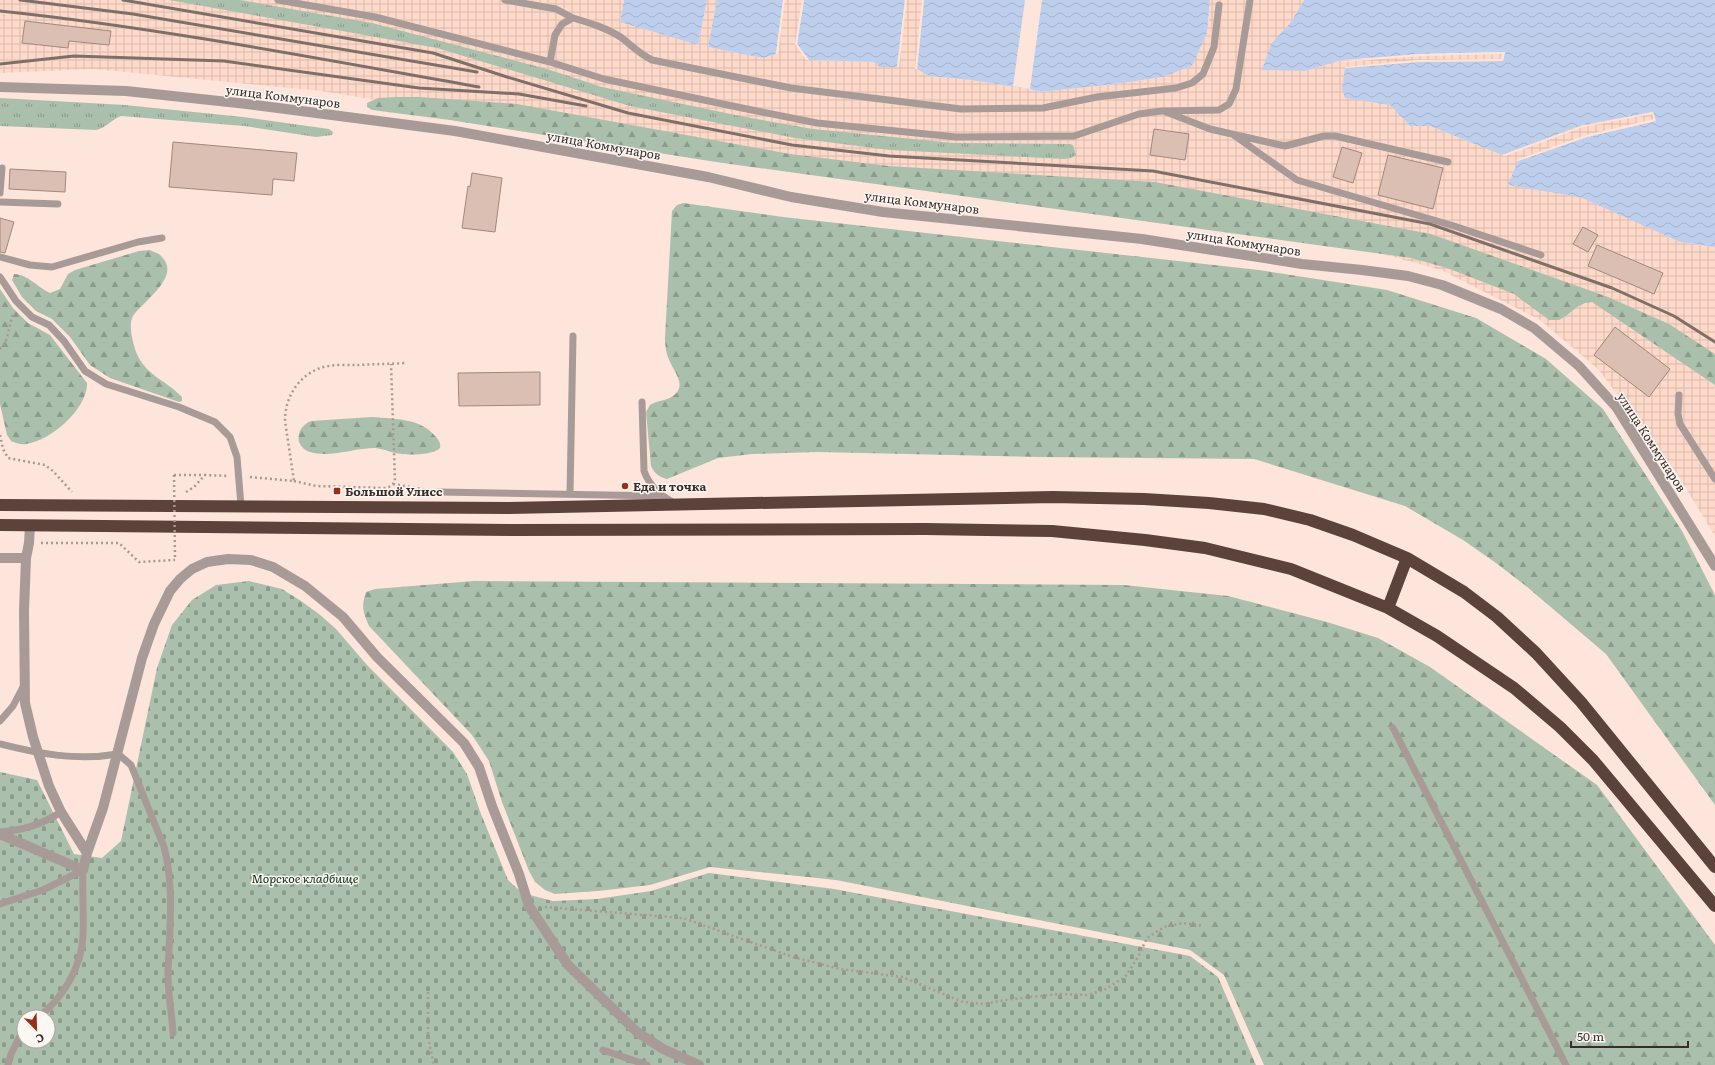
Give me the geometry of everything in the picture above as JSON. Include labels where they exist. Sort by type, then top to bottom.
[{"type":"highway","points":[[0,505],[509,508],[1053,497],[1144,499],[1209,503],[1264,509],[1310,520],[1353,535],[1407,558],[1464,592],[1497,617],[1536,653],[1582,702],[1715,867]]},
{"type":"highway","points":[[0,525],[502,530],[925,529],[1052,531],[1145,540],[1205,548],[1291,569],[1388,608],[1437,636],[1509,684],[1560,727],[1593,760],[1715,906]]},
{"type":"highway","points":[[1388,608],[1407,558]]},
{"type":"street","name":"улица Коммунаров","points":[[0,87],[126,91],[246,104],[455,131],[708,177],[791,197],[868,209],[1142,239],[1302,264],[1408,276],[1442,285],[1501,309],[1534,328],[1580,366],[1617,408],[1715,566]]},
{"type":"street","points":[[30,526],[26,558],[25,703],[38,753],[49,786],[61,812],[87,853]]},
{"type":"street","points":[[0,558],[26,558]]},
{"type":"street","points":[[0,833],[83,870],[87,853],[103,808],[144,651],[154,624],[170,591],[180,579],[192,569],[207,562],[228,559],[251,560],[273,567],[305,586],[343,617],[377,657],[464,743],[479,767],[492,806],[519,874],[529,906],[568,965],[637,1032],[663,1049],[696,1065]]},
{"type":"lane","points":[[278,0],[374,17],[550,62],[604,79],[817,123],[956,137],[1074,136],[1139,114],[1161,111],[1219,110],[1229,104],[1236,89],[1250,0]]},
{"type":"lane","points":[[505,0],[556,9],[573,18],[593,23],[621,38],[643,56],[652,60],[791,88],[961,109],[1043,108],[1097,97],[1176,88],[1192,83],[1203,74],[1214,46],[1219,5]]},
{"type":"lane","points":[[550,62],[555,35],[562,24],[573,18]]},
{"type":"lane","points":[[1161,111],[1210,130],[1285,146],[1324,136],[1335,136],[1448,162]]},
{"type":"lane","points":[[1235,136],[1297,180],[1454,226],[1541,255]]},
{"type":"lane","points":[[0,193],[2,168]]},
{"type":"lane","points":[[0,202],[58,204]]},
{"type":"lane","points":[[0,257],[30,265],[52,267],[138,242],[162,238]]},
{"type":"lane","points":[[0,277],[16,301],[32,317],[49,325],[64,341],[85,371],[106,384],[179,407],[215,422],[230,437],[237,457],[241,506]]},
{"type":"lane","points":[[570,494],[573,336]]},
{"type":"lane","points":[[1679,395],[1678,414],[1680,424],[1715,479]]},
{"type":"lane","points":[[642,402],[644,471],[647,480],[661,496],[676,504]]},
{"type":"lane","points":[[439,492],[661,496]]},
{"type":"lane","points":[[0,721],[13,706],[24,685]]},
{"type":"lane","points":[[1393,728],[1566,1065]]},
{"type":"lane","points":[[0,744],[38,753],[93,758],[118,754],[131,765],[164,847],[167,859],[170,897],[168,977],[173,1033]]},
{"type":"lane","points":[[0,833],[23,830],[40,824],[61,812]]},
{"type":"lane","points":[[0,904],[43,890],[83,870],[83,936],[79,960],[60,995],[49,1009]]},
{"type":"lane","points":[[8,1065],[16,1044]]},
{"type":"lane","points":[[603,1050],[647,1065]]},
{"type":"path","points":[[0,349],[6,341],[16,301]]},
{"type":"path","points":[[294,480],[285,421],[286,405],[294,387],[308,374],[321,368],[334,366],[406,363]]},
{"type":"path","points":[[29,543],[119,543],[139,562],[175,560],[174,475],[278,478],[294,480],[316,486],[390,488],[395,480],[391,364]]},
{"type":"path","points":[[0,435],[3,449],[8,458],[45,466],[53,471],[72,493]]},
{"type":"path","points":[[173,493],[187,491],[194,487],[205,475]]},
{"type":"path","points":[[393,484],[439,492]]},
{"type":"path","points":[[65,493],[80,493]]},
{"type":"path","points":[[529,906],[683,918],[793,957],[840,969],[902,977],[963,1002],[983,1004],[1044,996],[1088,995],[1104,990],[1125,977],[1138,957],[1147,938],[1164,927],[1183,923],[1204,926]]},
{"type":"path","points":[[428,992],[428,1037],[434,1065]]},
{"type":"shaded area","points":[[0,0],[624,0],[620,22],[698,45],[707,0],[717,0],[708,47],[763,58],[776,54],[783,0],[804,0],[797,44],[809,60],[874,62],[897,67],[905,0],[924,0],[917,69],[929,76],[971,80],[1030,89],[1040,92],[1116,84],[1161,77],[1192,66],[1209,20],[1210,0],[1304,0],[1291,22],[1271,44],[1263,70],[1305,71],[1342,60],[1505,52],[1503,61],[1346,68],[1342,89],[1390,105],[1410,126],[1430,126],[1502,155],[1582,125],[1653,112],[1656,121],[1508,185],[1580,196],[1680,242],[1715,247],[1715,536],[1676,472],[1598,369],[1540,320],[1441,270],[1299,231],[813,172],[321,91],[94,69],[0,73]]},
{"type":"green space","points":[[169,0],[240,0],[372,23],[547,69],[602,87],[740,116],[813,129],[953,143],[1070,144],[1073,145],[1076,155],[1071,158],[1064,159],[890,150],[795,138],[630,106],[437,48]]},
{"type":"green space","points":[[420,97],[517,104],[790,154],[888,166],[1155,182],[1431,234],[1608,297],[1669,324],[1715,354],[1715,385],[1592,302],[1585,303],[1577,307],[1559,320],[1549,320],[1514,294],[1447,268],[1411,258],[716,162],[450,120],[372,110],[367,107],[367,103],[378,98]]},
{"type":"green space","points":[[0,98],[125,105],[243,117],[329,129],[333,132],[332,135],[316,137],[244,126],[121,116],[96,130],[0,126]]},
{"type":"green space","points":[[683,203],[783,217],[1259,270],[1387,290],[1476,318],[1546,359],[1603,409],[1682,531],[1715,595],[1715,805],[1606,654],[1526,586],[1496,563],[1463,540],[1405,506],[1254,459],[1042,457],[818,452],[752,454],[718,458],[667,479],[659,476],[651,466],[646,412],[650,405],[671,398],[677,392],[680,384],[667,353],[665,338],[672,211],[677,205]]},
{"type":"green space","points":[[150,250],[161,256],[166,264],[167,272],[159,288],[133,316],[131,324],[132,339],[136,352],[145,367],[182,397],[182,401],[179,402],[110,378],[90,365],[70,337],[52,319],[36,311],[22,297],[12,280],[14,274],[19,275],[29,279],[50,293],[60,289],[68,274],[75,270],[139,251]]},
{"type":"green space","points":[[0,289],[13,308],[28,323],[50,335],[87,383],[86,393],[75,412],[57,430],[36,442],[20,444],[11,441],[7,435],[0,404]]},
{"type":"green space","points":[[372,417],[398,419],[423,426],[436,437],[440,443],[440,448],[432,452],[416,454],[406,454],[382,449],[367,448],[318,454],[305,449],[299,441],[298,436],[302,428],[311,421]]},
{"type":"green space","name":"Морское кладбище","points":[[249,581],[282,589],[319,614],[336,629],[367,665],[453,752],[467,774],[481,814],[508,880],[522,893],[553,901],[597,899],[651,891],[709,873],[834,889],[1190,956],[1218,977],[1256,1065],[0,1065],[0,772],[37,780],[74,854],[102,858],[121,841],[157,668],[172,625],[192,600],[216,585]]},
{"type":"green space","points":[[474,581],[1124,585],[1228,596],[1327,622],[1378,638],[1430,667],[1597,785],[1715,945],[1715,1065],[1264,1065],[1224,975],[1190,950],[836,880],[710,867],[650,885],[555,894],[545,890],[535,882],[529,871],[502,802],[489,761],[472,735],[369,626],[364,613],[363,606],[366,592],[375,589]]},
{"type":"water","points":[[624,0],[707,0],[698,45],[620,22]]},
{"type":"water","points":[[717,0],[783,0],[776,54],[763,58],[708,47]]},
{"type":"water","points":[[804,0],[905,0],[897,67],[880,67],[874,62],[809,60],[797,44]]},
{"type":"water","points":[[924,0],[1210,0],[1207,33],[1192,66],[1162,77],[1116,84],[1040,92],[1030,89],[971,80],[929,76],[917,69]]},
{"type":"water","points":[[1304,0],[1715,0],[1715,247],[1680,242],[1580,197],[1508,185],[1518,161],[1587,137],[1656,121],[1653,112],[1582,125],[1502,155],[1430,126],[1410,126],[1390,105],[1345,98],[1342,89],[1345,68],[1417,62],[1503,61],[1505,52],[1420,54],[1342,60],[1305,71],[1262,70],[1271,44],[1291,22]]},
{"type":"pier","points":[[783,0],[785,0],[778,54],[776,54]]},
{"type":"pier","points":[[802,0],[804,0],[797,44],[809,60],[806,60],[795,44]]},
{"type":"pier","points":[[905,0],[907,0],[899,67],[897,67]]},
{"type":"pier","points":[[922,0],[924,0],[917,69],[915,69]]},
{"type":"pier","points":[[1025,0],[1042,0],[1030,89],[1013,86]]},
{"type":"pier","points":[[1505,52],[1503,61],[1417,62],[1345,68],[1417,60],[1501,59],[1503,54],[1420,56],[1343,62],[1420,54]]},
{"type":"pier","points":[[1653,112],[1656,121],[1587,137],[1518,161],[1516,160],[1586,135],[1654,119],[1652,114],[1583,127],[1505,156],[1502,155],[1582,126]]},
{"type":"building","points":[[25,21],[111,31],[109,45],[69,41],[68,48],[22,43]]},
{"type":"building","points":[[1154,129],[1189,134],[1185,160],[1150,155]]},
{"type":"building","points":[[173,142],[297,153],[294,181],[273,179],[272,195],[169,187]]},
{"type":"building","points":[[1342,147],[1362,153],[1353,183],[1333,177]]},
{"type":"building","points":[[1388,155],[1443,168],[1433,209],[1378,195]]},
{"type":"building","points":[[10,169],[66,172],[65,192],[9,189]]},
{"type":"building","points":[[472,173],[502,178],[495,232],[462,228],[468,186],[470,187]]},
{"type":"building","points":[[0,218],[14,222],[5,253],[0,252]]},
{"type":"building","points":[[1583,227],[1598,235],[1588,252],[1573,244]]},
{"type":"building","points":[[1597,245],[1663,273],[1654,294],[1588,266]]},
{"type":"building","points":[[1615,327],[1670,369],[1649,397],[1594,355]]},
{"type":"building","points":[[540,372],[540,405],[459,406],[458,373]]},
{"type":"railway","points":[[20,0],[133,14],[477,72]]},
{"type":"railway","points":[[123,0],[433,53],[628,113],[792,145],[889,156],[1153,171],[1430,224],[1612,288],[1674,316],[1715,342]]},
{"type":"railway","points":[[0,11],[180,35],[479,87]]},
{"type":"railway","points":[[0,64],[74,56],[224,61],[419,88],[519,94],[586,106]]},
{"type":"place","name":"Еда и точка","points":[[625,486]]},
{"type":"place","name":"Большой Улисс","points":[[337,491]]}]
